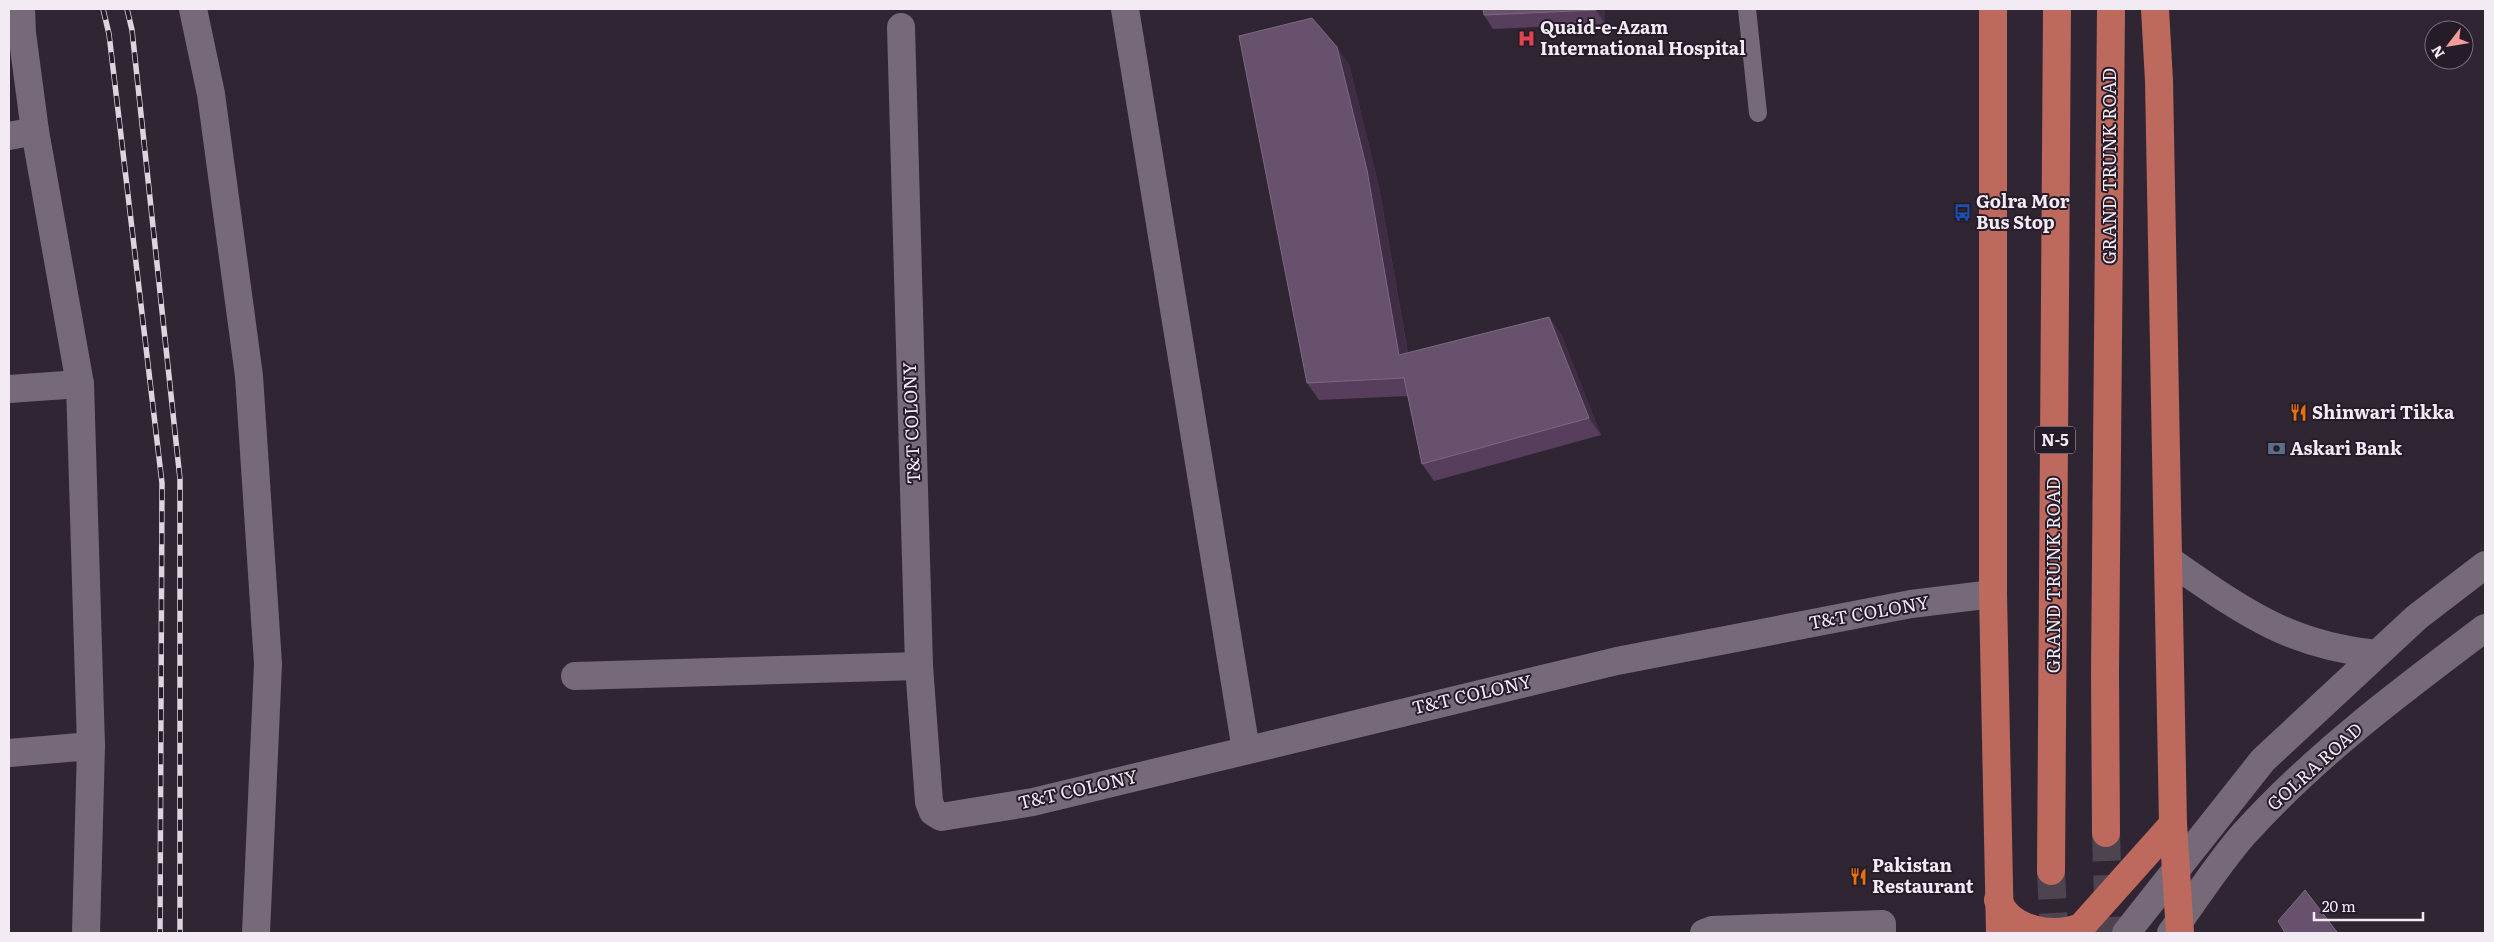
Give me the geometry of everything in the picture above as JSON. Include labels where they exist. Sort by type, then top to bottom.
[{"type":"highway","points":[[1993,9],[1994,594],[2000,933]]},
{"type":"highway","name":"GRAND TRUNK ROAD","points":[[2051,871],[2058,9]]},
{"type":"highway","name":"GRAND TRUNK ROAD","points":[[2106,833],[2105,672],[2111,9]]},
{"type":"highway","points":[[2155,9],[2159,81],[2173,824],[2177,930]]},
{"type":"highway","points":[[1998,900],[2007,914],[2032,928],[2053,932],[2080,927],[2173,824]]},
{"type":"street","points":[[21,9],[22,33],[35,131],[80,384],[91,746],[86,933]]},
{"type":"street","points":[[193,9],[212,94],[250,396],[268,664],[256,933]]},
{"type":"street","points":[[1125,9],[1246,750]]},
{"type":"street","name":"T&T COLONY","points":[[901,27],[919,666],[929,802],[933,812],[942,816],[1033,802],[1616,661],[1911,604],[1994,594]]},
{"type":"street","points":[[9,136],[35,131]]},
{"type":"street","points":[[9,389],[80,384]]},
{"type":"street","points":[[2169,560],[2239,609],[2272,628],[2342,651],[2377,654]]},
{"type":"street","name":"GOLRA ROAD","points":[[2126,933],[2263,760],[2417,616],[2485,565]]},
{"type":"street","name":"GOLRA ROAD","points":[[2177,930],[2236,844],[2292,784],[2402,690],[2485,628]]},
{"type":"street","points":[[575,676],[919,666]]},
{"type":"street","points":[[9,753],[91,746]]},
{"type":"street","points":[[1704,933],[1721,929],[1882,928]]},
{"type":"lane","points":[[1747,9],[1758,113]]},
{"type":"building","points":[[1483,9],[1596,9],[1596,10],[1484,15]]},
{"type":"building","points":[[1312,18],[1337,47],[1367,170],[1399,355],[1549,317],[1589,418],[1422,464],[1404,378],[1307,383],[1239,36]]},
{"type":"building","points":[[2305,890],[2336,933],[2285,933],[2278,921]]},
{"type":"tunnel","points":[[2106,833],[2109,933]]},
{"type":"tunnel","points":[[2051,871],[2054,933]]},
{"type":"railway","points":[[103,9],[109,34],[162,483],[160,933]]},
{"type":"railway","points":[[127,9],[132,30],[180,479],[180,933]]},
{"type":"place","name":"Quaid-e-Azam International Hospital","points":[[1526,38]]},
{"type":"place","name":"Golra Mor Bus Stop","points":[[1962,212]]},
{"type":"place","name":"Shinwari Tikka","points":[[2298,413]]},
{"type":"place","name":"Askari Bank","points":[[2276,449]]},
{"type":"place","name":"Pakistan Restaurant","points":[[1858,876]]}]
